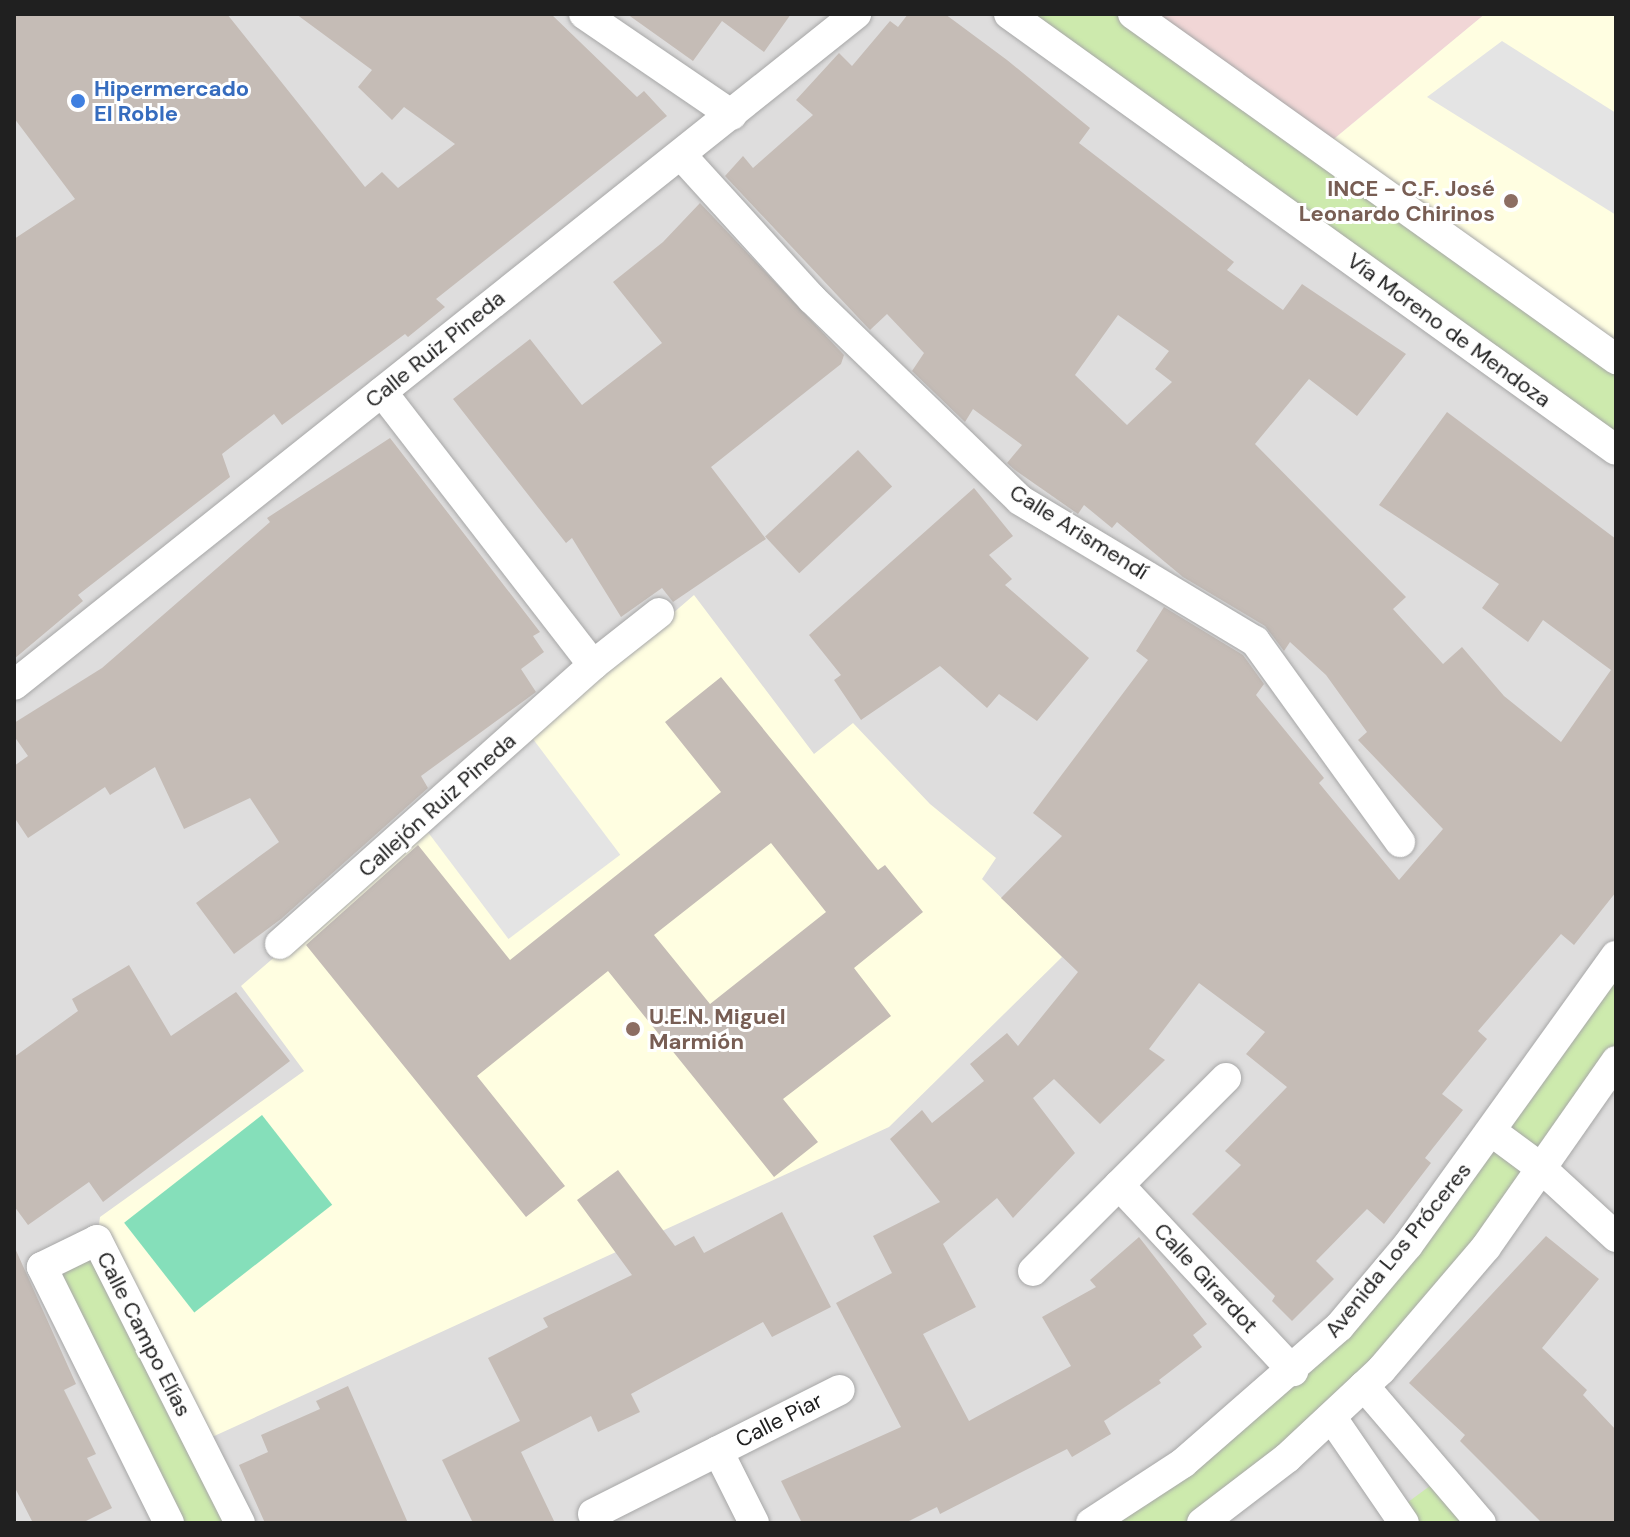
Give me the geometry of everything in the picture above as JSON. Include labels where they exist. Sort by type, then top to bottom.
[{"type":"street","points":[[584,14],[732,115]]},
{"type":"street","name":"Calle Ruiz Pineda","points":[[14,685],[856,14]]},
{"type":"street","name":"Vía Moreno de Mendoza","points":[[1009,14],[1616,450]]},
{"type":"street","points":[[1133,14],[1616,359]]},
{"type":"street","name":"Calle Arismendí","points":[[681,155],[812,299],[1020,500],[1255,641],[1400,842]]},
{"type":"street","points":[[382,392],[593,665]]},
{"type":"street","name":"Callejón Ruiz Pineda","points":[[280,944],[593,665],[659,613]]},
{"type":"street","name":"Avenida Los Próceres","points":[[1091,1523],[1183,1463],[1293,1371],[1339,1327],[1408,1245],[1616,956]]},
{"type":"street","points":[[1202,1523],[1332,1418],[1364,1386],[1486,1247],[1616,1061]]},
{"type":"street","points":[[1033,1271],[1226,1078]]},
{"type":"street","points":[[1491,1131],[1541,1168],[1616,1237]]},
{"type":"street","name":"Calle Girardot","points":[[1119,1185],[1293,1371]]},
{"type":"street","name":"Calle Campo Elías","points":[[169,1523],[42,1267],[97,1240],[240,1523]]},
{"type":"street","points":[[1364,1386],[1481,1523]]},
{"type":"street","name":"Calle Piar","points":[[593,1514],[840,1390]]},
{"type":"street","points":[[1332,1418],[1404,1523]]},
{"type":"street","name":"Calle Piar","points":[[718,1451],[754,1523]]},
{"type":"shaded area","points":[[14,14],[1009,14],[1616,450],[1616,1523],[14,1523]]},
{"type":"shaded area","points":[[1133,14],[1485,14],[1324,147]]},
{"type":"shaded area","name":"INCE - C.F. José Leonardo Chirinos","points":[[1485,14],[1616,14],[1616,353],[1328,144]]},
{"type":"shaded area","points":[[1502,41],[1616,113],[1616,215],[1427,97]]},
{"type":"shaded area","name":"U.E.N. Miguel Marmión","points":[[694,595],[814,754],[853,723],[930,804],[996,858],[982,879],[1062,957],[889,1127],[199,1443],[97,1240],[100,1217],[304,1071],[241,986]]},
{"type":"shaded area","points":[[530,735],[620,855],[508,939],[418,819]]},
{"type":"green space","points":[[1010,14],[1133,14],[1616,359],[1616,450]]},
{"type":"green space","points":[[1616,956],[1616,1061],[1425,1320],[1202,1523],[1091,1523],[1293,1371]]},
{"type":"green space","points":[[262,1115],[332,1205],[194,1313],[124,1223]]},
{"type":"green space","points":[[97,1240],[241,1522],[173,1523],[43,1268]]},
{"type":"green space","points":[[1442,1477],[1481,1523],[1404,1523],[1396,1511]]},
{"type":"building","points":[[14,14],[227,14],[365,187],[382,172],[398,188],[455,144],[404,107],[392,120],[358,87],[372,70],[296,14],[551,14],[637,97],[644,91],[667,116],[436,299],[445,307],[408,337],[405,334],[282,425],[274,414],[222,454],[230,477],[78,595],[83,601],[14,659],[14,239],[75,199],[14,118]]},
{"type":"building","points":[[627,14],[791,14],[764,52],[722,21],[693,61]]},
{"type":"building","points":[[908,14],[945,14],[1090,128],[1079,143],[1234,262],[1227,270],[1283,310],[1302,284],[1406,354],[1357,416],[1309,379],[1255,444],[1406,597],[1393,609],[1443,664],[1462,647],[1504,696],[1561,742],[1611,670],[1543,620],[1528,642],[1482,608],[1499,584],[1379,505],[1447,412],[1616,539],[1616,892],[1574,945],[1561,934],[1478,1031],[1487,1039],[1442,1094],[1463,1110],[1425,1158],[1431,1163],[1384,1224],[1367,1209],[1316,1261],[1334,1279],[1292,1321],[1272,1301],[1275,1296],[1192,1214],[1241,1165],[1225,1151],[1287,1087],[1246,1054],[1265,1032],[1199,983],[1149,1049],[1165,1060],[1100,1124],[1054,1079],[1033,1098],[1075,1153],[1013,1218],[997,1198],[943,1244],[976,1307],[923,1334],[969,1421],[1071,1366],[1042,1317],[1096,1287],[1090,1280],[1139,1237],[1207,1324],[1193,1335],[1202,1347],[1159,1380],[1161,1383],[1104,1421],[1111,1434],[1072,1457],[1067,1449],[940,1514],[937,1507],[905,1523],[802,1523],[781,1481],[901,1427],[836,1303],[892,1273],[873,1236],[940,1202],[890,1139],[922,1110],[932,1123],[984,1081],[970,1064],[1007,1033],[1018,1046],[1078,972],[1001,898],[1062,836],[1033,813],[1148,660],[1136,651],[1164,607],[1243,655],[1264,684],[1256,695],[1324,778],[1319,783],[1399,880],[1443,829],[1358,740],[1367,732],[1326,675],[1290,642],[1284,651],[1265,626],[1183,577],[1117,522],[1112,528],[1084,505],[1078,514],[1015,470],[1007,463],[1022,445],[973,409],[965,422],[912,371],[924,353],[887,314],[870,330],[725,176],[743,156],[753,168],[813,115],[796,100],[839,53],[852,66],[890,21],[898,27]],"holes":[[[1118,315],[1169,351],[1155,369],[1172,382],[1127,425],[1075,375]]]},
{"type":"building","points":[[700,203],[844,355],[841,364],[711,467],[766,539],[673,602],[662,588],[621,617],[572,538],[566,543],[453,399],[530,339],[582,405],[662,343],[613,282],[663,242]]},
{"type":"building","points":[[390,438],[540,632],[533,636],[544,652],[521,669],[536,692],[421,776],[428,788],[281,919],[234,954],[196,903],[279,842],[250,798],[184,829],[155,767],[110,795],[105,787],[28,838],[14,817],[14,766],[28,756],[14,736],[14,723],[102,668],[270,522],[267,518]]},
{"type":"building","points":[[858,450],[892,487],[799,573],[765,537]]},
{"type":"building","points":[[974,488],[1013,536],[989,555],[1012,579],[1005,585],[1089,658],[1037,721],[999,694],[987,708],[940,666],[861,720],[834,680],[841,675],[809,635]]},
{"type":"building","points":[[721,677],[878,870],[885,865],[923,912],[854,968],[891,1016],[783,1099],[818,1142],[774,1177],[608,971],[477,1076],[565,1186],[526,1217],[306,945],[418,845],[510,960],[721,792],[665,722]],"holes":[[[771,843],[826,912],[710,1004],[654,935]]]},
{"type":"building","points":[[129,965],[171,1036],[236,992],[290,1061],[103,1202],[89,1182],[28,1225],[14,1206],[14,1057],[78,1011],[72,999]]},
{"type":"building","points":[[618,1170],[675,1246],[694,1236],[704,1253],[782,1212],[831,1307],[772,1337],[763,1322],[631,1394],[640,1412],[598,1432],[591,1416],[521,1452],[555,1523],[473,1523],[442,1460],[520,1421],[488,1358],[548,1327],[543,1318],[632,1275],[577,1200]]},
{"type":"building","points":[[1546,1236],[1599,1279],[1542,1348],[1587,1390],[1583,1395],[1616,1430],[1616,1523],[1542,1523],[1460,1441],[1465,1435],[1409,1383]]},
{"type":"building","points":[[14,1246],[76,1384],[64,1390],[96,1454],[87,1458],[112,1508],[82,1523],[33,1523],[14,1486]]},
{"type":"building","points":[[348,1386],[408,1523],[265,1523],[239,1465],[268,1452],[261,1435],[320,1409],[316,1401]]},
{"type":"place","name":"Hipermercado El Roble","points":[[78,101]]},
{"type":"place","name":"INCE - C.F. José Leonardo Chirinos","points":[[1511,201]]},
{"type":"place","name":"U.E.N. Miguel Marmión","points":[[633,1029]]}]
